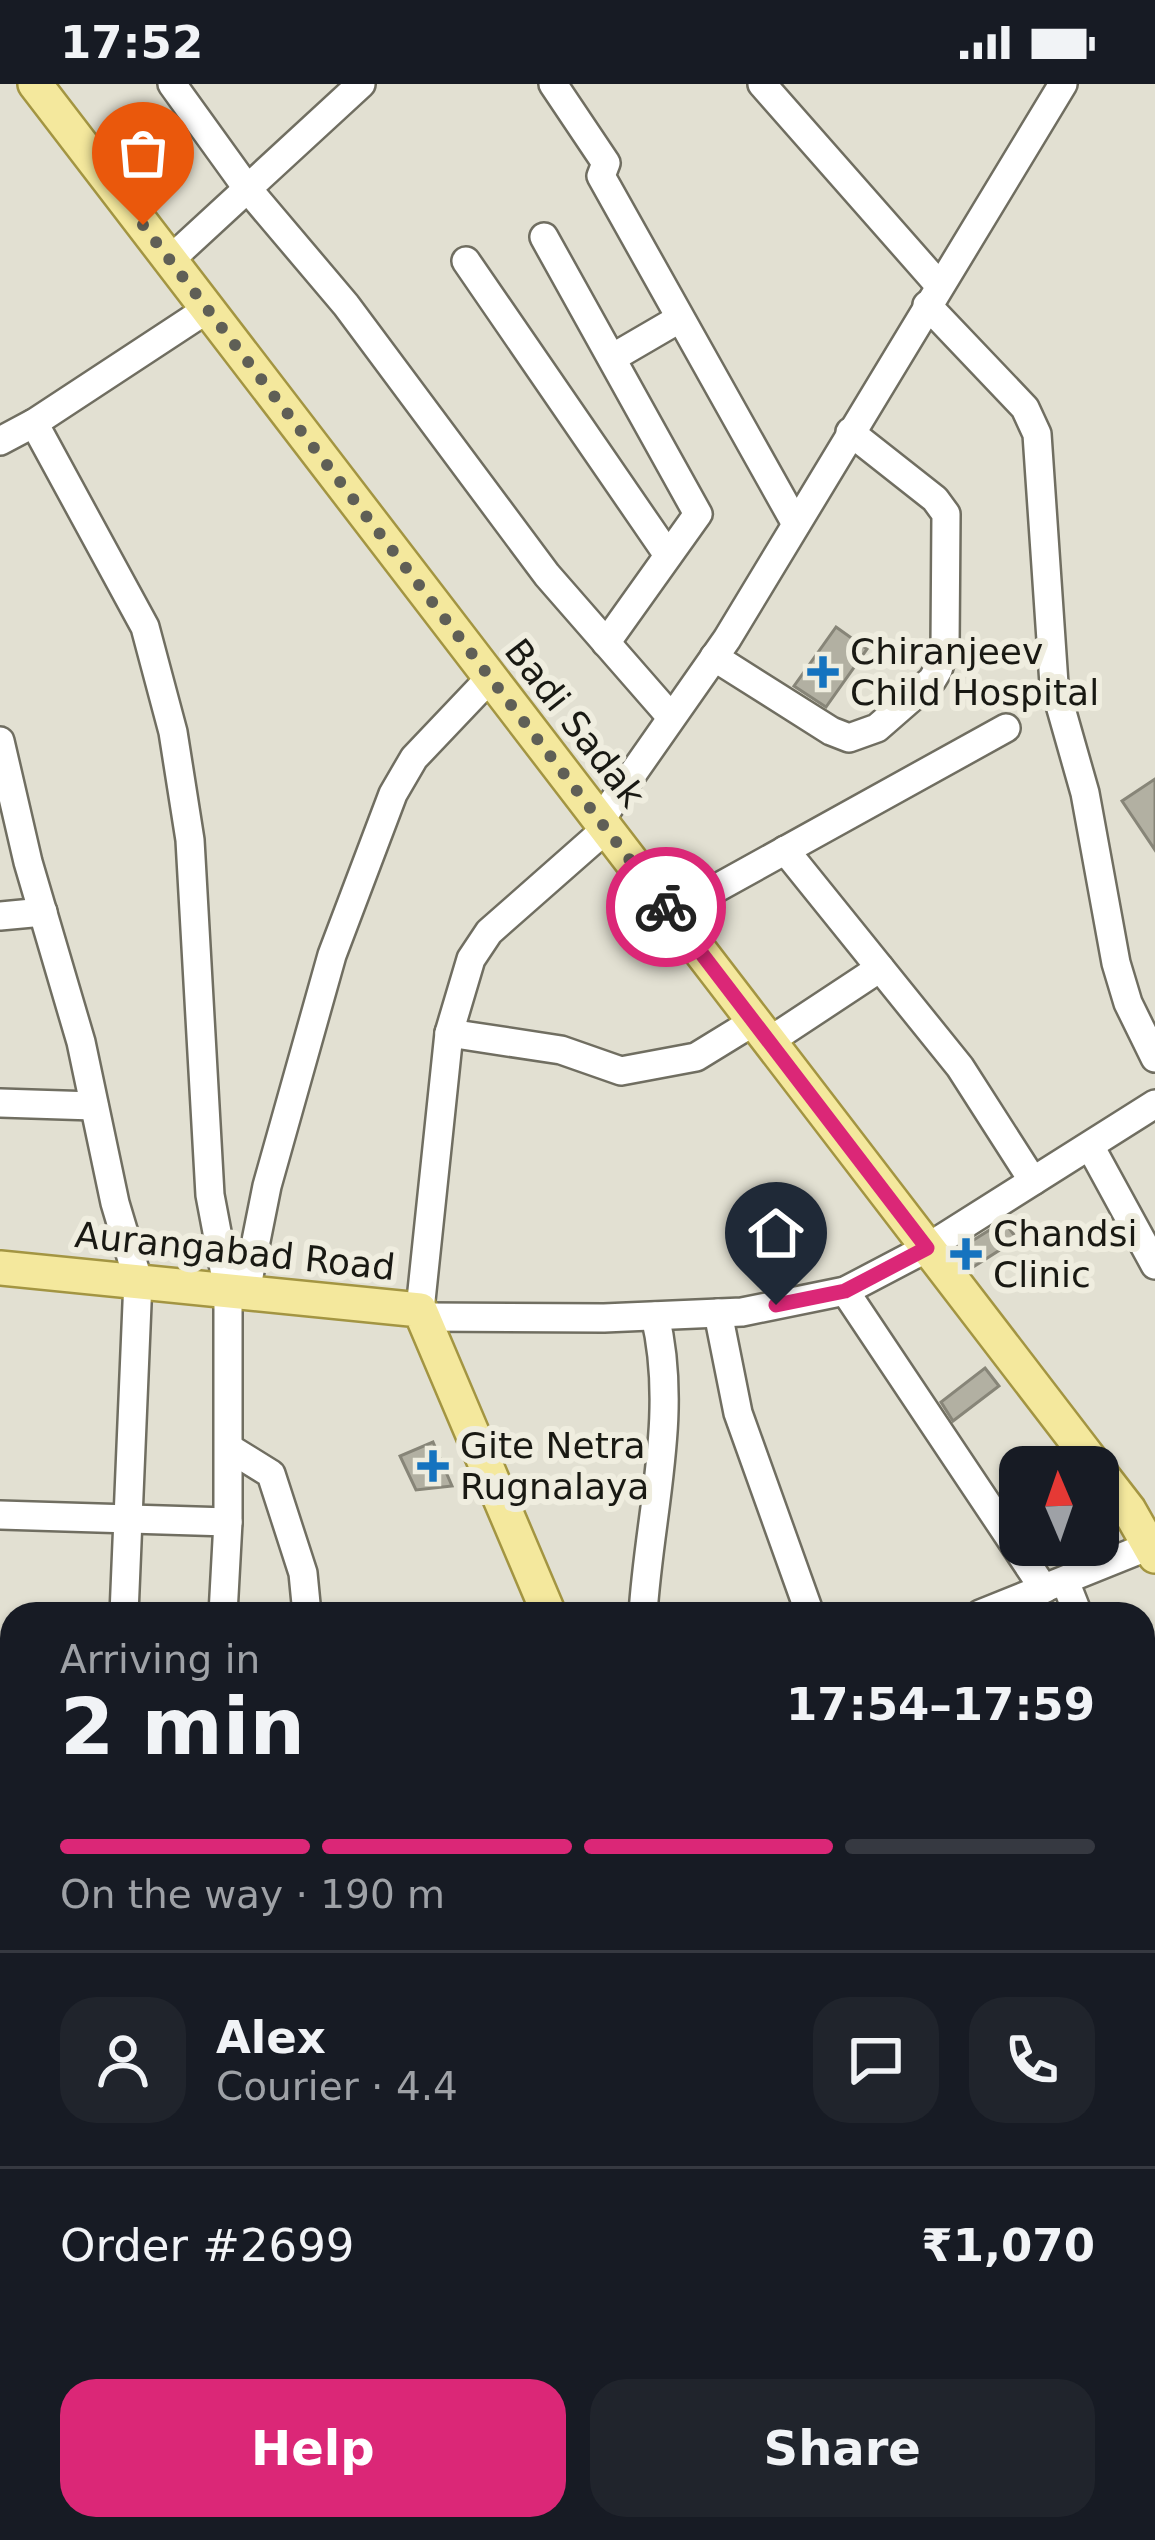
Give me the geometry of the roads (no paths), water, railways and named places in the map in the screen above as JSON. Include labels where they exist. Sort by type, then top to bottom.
[{"type":"main road","name":"Badi Sadak","points":[[34,84],[1080,1446]]},
{"type":"main road","name":"Aurangabad Road","points":[[0,1268],[237,1290],[422,1314],[544,1602]]},
{"type":"main road","name":"Badi Sadak","points":[[1119,1497],[1152,1551]]},
{"type":"street","points":[[172,84],[247,188],[346,305],[547,575],[671,717]]},
{"type":"street","points":[[554,84],[606,163],[601,176],[796,524]]},
{"type":"street","points":[[763,84],[1025,408],[1036,434],[1054,683],[1084,793],[1116,963],[1135,1020],[1155,1058]]},
{"type":"street","points":[[1063,84],[714,657],[604,823],[478,945],[449,1033],[422,1314],[718,1313],[845,1291],[927,1248],[1155,1105]]},
{"type":"street","points":[[170,260],[350,87]]},
{"type":"street","points":[[544,237],[698,514],[607,643]]},
{"type":"street","points":[[466,261],[668,555]]},
{"type":"street","points":[[0,440],[34,423],[206,310]]},
{"type":"street","points":[[611,358],[680,319]]},
{"type":"street","points":[[34,423],[145,627],[172,732],[190,840],[210,1195],[237,1290]]},
{"type":"street","points":[[714,657],[849,738],[877,728],[932,680],[945,647],[946,514],[935,499],[850,432]]},
{"type":"street","points":[[225,1602],[237,1290],[332,955],[393,794],[428,742],[490,678]]},
{"type":"street","points":[[670,914],[1006,728]]},
{"type":"street","points":[[0,741],[81,1042],[115,1203],[138,1280],[125,1602]]},
{"type":"street","points":[[785,850],[960,1067],[1033,1181]]},
{"type":"street","points":[[0,916],[43,912]]},
{"type":"street","points":[[449,1033],[561,1050],[621,1071],[696,1058],[761,1032],[880,968]]},
{"type":"street","points":[[0,1103],[94,1106]]},
{"type":"street","points":[[1090,1146],[1155,1265]]},
{"type":"street","points":[[845,1291],[1068,1602]]},
{"type":"street","points":[[718,1313],[738,1413],[806,1602]]},
{"type":"street","points":[[644,1602],[660,1470],[665,1358],[655,1316]]},
{"type":"street","points":[[229,1448],[271,1474],[303,1573],[306,1602]]},
{"type":"street","points":[[0,1515],[228,1522]]},
{"type":"street","points":[[1011,1602],[1152,1551]]},
{"type":"place","name":"Chiranjeev Child Hospital","points":[[823,672]]},
{"type":"place","name":"Chandsi Clinic","points":[[966,1254]]},
{"type":"place","name":"Gite Netra Rugnalaya","points":[[433,1466]]}]
